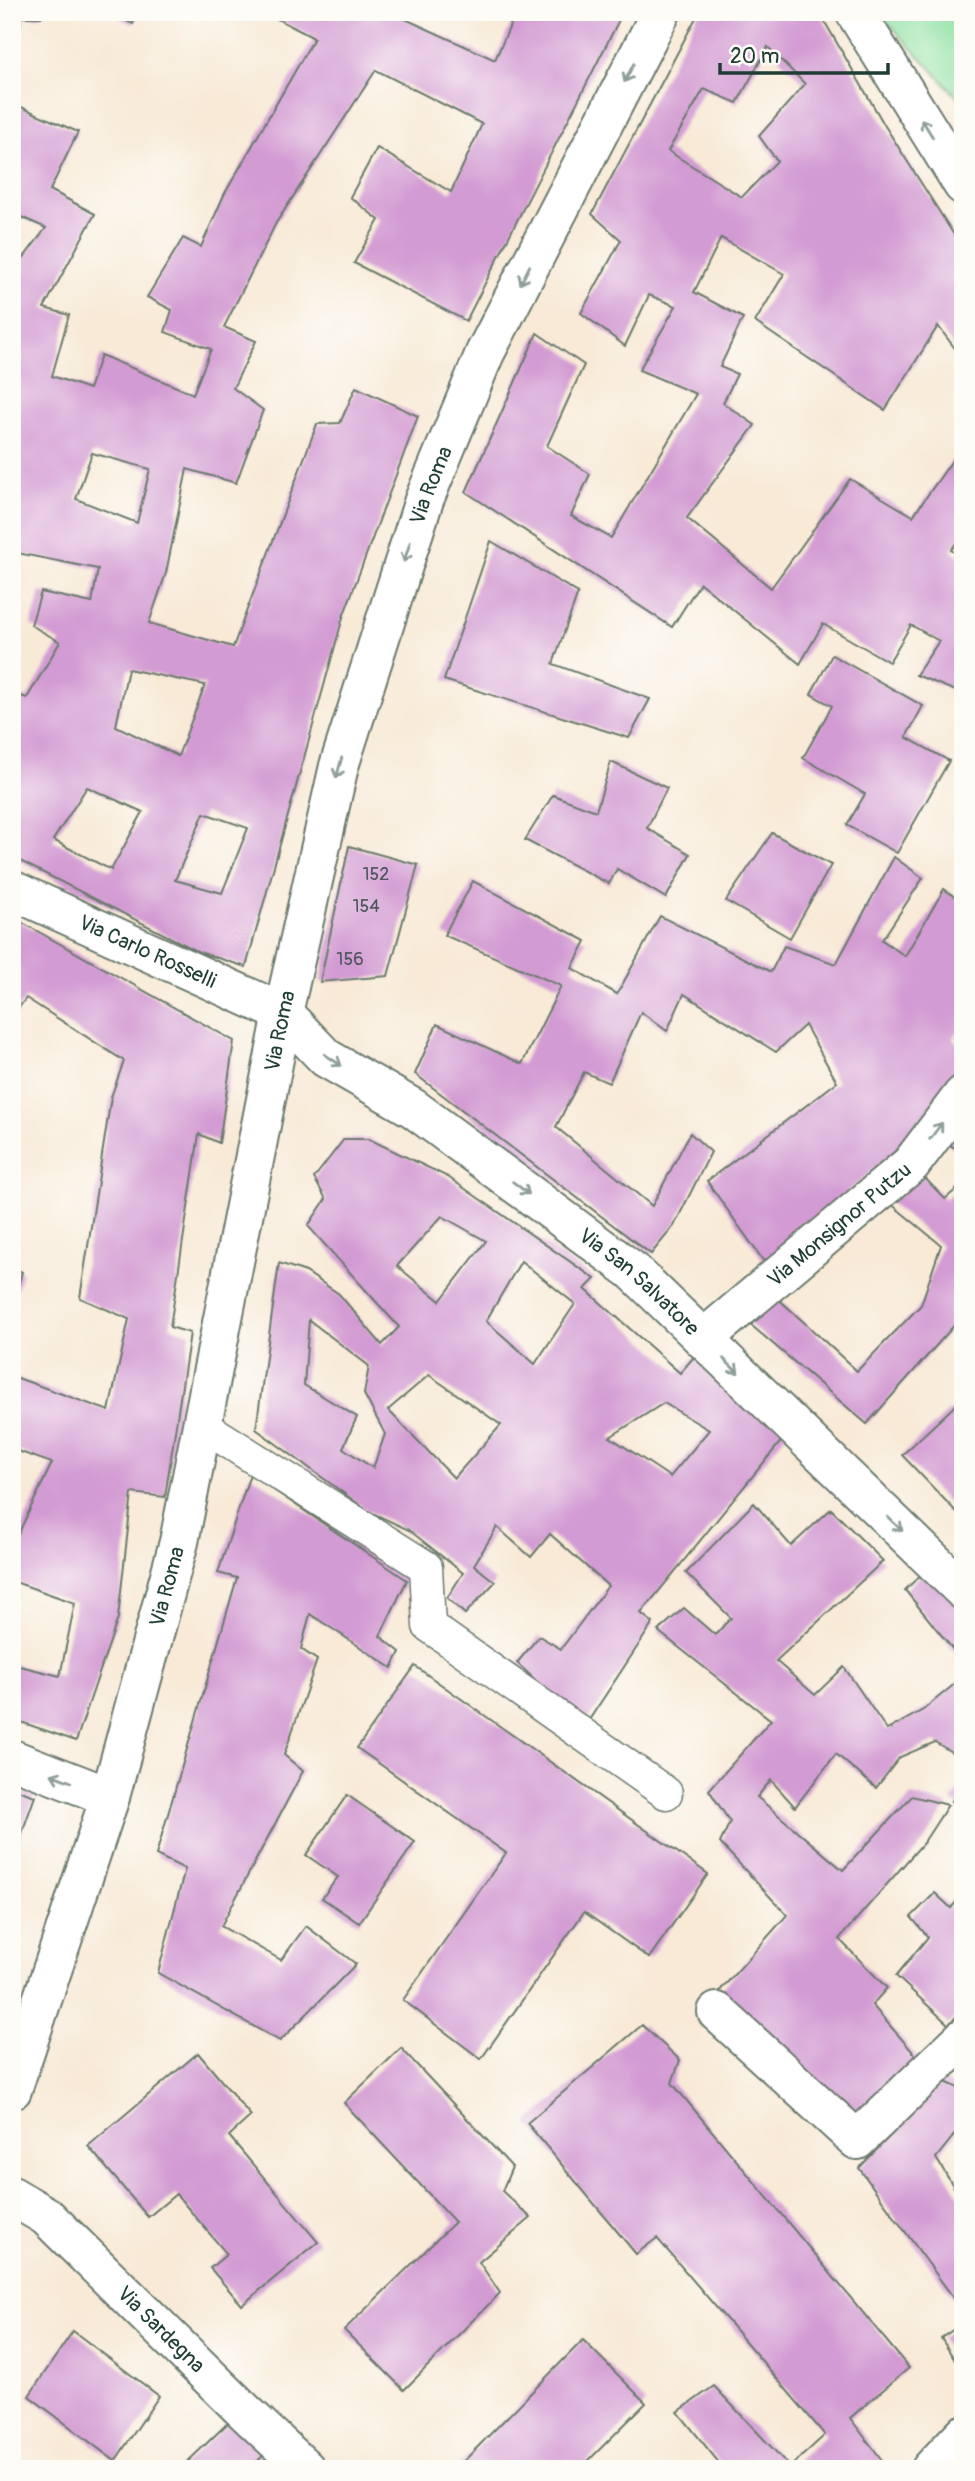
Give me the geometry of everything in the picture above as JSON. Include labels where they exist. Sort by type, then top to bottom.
[{"type":"street","name":"Via Roma","points":[[12,2090],[110,1797],[179,1542],[283,1013],[339,766],[424,500],[485,353],[661,12]]},
{"type":"street","points":[[855,12],[963,186]]},
{"type":"street","name":"Via Carlo Rosselli","points":[[12,890],[283,1013]]},
{"type":"street","name":"Via San Salvatore","points":[[283,1013],[326,1058],[413,1108],[633,1271],[963,1590]]},
{"type":"street","name":"Via Monsignor Putzu","points":[[702,1339],[911,1164],[963,1095]]},
{"type":"street","points":[[12,1759],[110,1797]]},
{"type":"street","points":[[717,2012],[857,2140],[963,2038]]},
{"type":"street","name":"Via Sardegna","points":[[12,2196],[46,2216],[306,2469]]},
{"type":"street","points":[[931,2469],[963,2435]]},
{"type":"lane","points":[[202,1425],[426,1567],[429,1626],[666,1793]]},
{"type":"green space","points":[[878,12],[963,12],[963,103]]},
{"type":"building","points":[[12,12],[40,12],[41,17],[21,17],[18,54],[12,53]]},
{"type":"building","points":[[107,12],[139,12],[133,24]]},
{"type":"building","points":[[264,12],[406,12],[403,18],[495,60],[516,12],[623,12],[466,321],[354,263],[379,220],[350,197],[377,148],[451,192],[482,124],[376,70],[276,223],[224,327],[256,341],[233,388],[263,410],[236,483],[187,469],[166,573],[149,623],[233,647],[317,424],[340,423],[356,387],[418,416],[343,617],[246,967],[199,952],[12,857],[12,693],[27,698],[60,642],[31,625],[41,592],[92,603],[98,569],[12,552],[12,404],[18,343],[13,272],[46,228],[12,213],[12,115],[19,106],[78,132],[50,190],[95,214],[44,308],[69,315],[52,376],[89,389],[101,355],[193,394],[211,349],[165,332],[172,310],[147,297],[183,238],[201,247],[224,195],[314,38]],"holes":[[[92,453],[150,469],[137,523],[76,499]],[[128,669],[205,685],[178,756],[116,726]],[[87,787],[143,812],[111,870],[53,840]],[[204,813],[248,828],[222,893],[175,880]]]},
{"type":"building","points":[[699,12],[819,12],[885,126],[963,249],[963,359],[938,326],[885,410],[755,322],[784,274],[721,238],[694,292],[743,318],[720,367],[737,374],[723,403],[755,425],[687,518],[771,588],[850,479],[913,516],[963,445],[963,534],[951,550],[963,558],[963,694],[916,675],[939,641],[911,625],[889,662],[823,624],[800,664],[700,583],[672,627],[466,492],[537,333],[584,365],[547,446],[590,474],[571,516],[611,538],[696,394],[639,370],[676,306],[649,295],[625,346],[581,313],[621,240],[592,214]],"holes":[[[768,47],[805,84],[759,136],[777,161],[742,197],[668,151],[704,89],[737,103]]]},
{"type":"building","points":[[491,541],[578,593],[553,664],[650,699],[629,738],[444,680]]},
{"type":"building","points":[[832,655],[923,706],[906,737],[949,761],[897,853],[847,825],[865,794],[803,758],[832,706],[811,694]]},
{"type":"building","points":[[611,762],[667,788],[647,828],[690,854],[666,898],[617,869],[609,884],[525,840],[553,795],[596,811]]},
{"type":"building","points":[[772,833],[831,865],[790,938],[726,901]]},
{"type":"building","points":[[349,846],[418,865],[388,976],[320,982]]},
{"type":"building","points":[[894,857],[923,878],[882,940],[905,956],[944,889],[963,903],[963,1027],[953,1038],[963,1048],[963,1065],[901,1146],[765,1263],[707,1181],[837,1082],[805,1025],[776,1052],[684,994],[667,1031],[641,1012],[609,1083],[584,1072],[556,1127],[652,1206],[690,1133],[711,1152],[674,1226],[651,1254],[415,1074],[437,1024],[522,1064],[561,986],[444,935],[473,881],[586,941],[572,968],[617,994],[660,916],[771,972],[784,946],[836,964]]},
{"type":"building","points":[[12,917],[234,1041],[219,1143],[199,1134],[170,1327],[190,1333],[165,1497],[132,1493],[118,1618],[76,1741],[12,1719],[12,1664],[60,1676],[75,1603],[12,1581],[12,1547],[52,1463],[12,1449],[12,1376],[109,1411],[129,1319],[80,1298],[111,1097],[124,1061],[26,998],[12,1017]]},
{"type":"building","points":[[963,1112],[963,1154],[942,1139]]},
{"type":"building","points":[[344,1139],[369,1139],[448,1177],[595,1279],[585,1289],[680,1373],[699,1351],[787,1434],[641,1613],[653,1623],[585,1726],[517,1663],[539,1636],[561,1649],[608,1586],[550,1534],[531,1557],[497,1527],[474,1565],[495,1582],[465,1614],[447,1598],[463,1573],[409,1530],[368,1511],[256,1429],[279,1263],[306,1272],[339,1294],[382,1345],[399,1327],[308,1226],[326,1199],[314,1178]],"holes":[[[442,1216],[486,1241],[440,1301],[397,1266]],[[521,1261],[575,1304],[535,1364],[486,1321]],[[309,1320],[369,1366],[364,1394],[385,1434],[373,1468],[343,1448],[357,1417],[304,1385]],[[429,1375],[501,1425],[454,1478],[388,1410]],[[664,1403],[709,1430],[670,1477],[610,1437]]]},
{"type":"building","points":[[917,1170],[945,1199],[963,1184],[963,1320],[958,1321],[867,1424],[745,1320],[772,1293],[857,1371],[921,1305],[941,1245],[885,1199]]},
{"type":"building","points":[[12,1267],[22,1272],[13,1303],[12,1303]]},
{"type":"building","points":[[963,1398],[962,1455],[963,1519],[902,1455]]},
{"type":"building","points":[[250,1474],[407,1580],[380,1636],[400,1652],[392,1668],[310,1614],[301,1649],[317,1660],[284,1755],[303,1771],[221,1926],[281,1960],[306,1926],[356,1964],[280,2041],[158,1973],[185,1869],[156,1855],[237,1578],[218,1573]]},
{"type":"building","points":[[754,1503],[791,1546],[831,1509],[883,1561],[776,1661],[815,1695],[844,1667],[887,1730],[923,1710],[963,1677],[963,1759],[935,1742],[900,1757],[876,1788],[836,1754],[795,1807],[771,1780],[757,1797],[843,1870],[912,1796],[948,1805],[924,1842],[839,1939],[887,1988],[872,2005],[919,2059],[856,2130],[717,1994],[787,1915],[720,1843],[730,1822],[709,1790],[771,1720],[658,1631],[684,1608],[715,1635],[731,1618],[686,1573]]},
{"type":"building","points":[[929,1567],[963,1603],[963,1662],[905,1590]]},
{"type":"building","points":[[415,1666],[708,1874],[649,1958],[584,1912],[481,2059],[403,2000],[506,1853],[357,1748]]},
{"type":"building","points":[[963,1783],[963,1810],[952,1801]]},
{"type":"building","points":[[12,1788],[35,1796],[13,1858],[12,1858]]},
{"type":"building","points":[[347,1795],[415,1842],[359,1923],[322,1898],[338,1877],[306,1855]]},
{"type":"building","points":[[935,1893],[951,1908],[963,1894],[963,2009],[949,2025],[896,1976],[928,1937],[911,1917]]},
{"type":"building","points":[[642,2025],[680,2060],[672,2083],[909,2368],[850,2418],[882,2460],[872,2469],[724,2469],[678,2412],[714,2386],[790,2467],[825,2435],[657,2238],[636,2254],[527,2123]]},
{"type":"building","points":[[401,2048],[512,2167],[502,2191],[531,2218],[479,2262],[500,2293],[404,2390],[344,2330],[455,2222],[344,2103]]},
{"type":"building","points":[[198,2053],[251,2116],[229,2136],[318,2242],[242,2305],[210,2268],[227,2254],[176,2194],[148,2217],[88,2146]]},
{"type":"building","points":[[943,2081],[963,2090],[963,2133],[959,2129],[936,2158],[963,2202],[963,2311],[859,2168]]},
{"type":"building","points":[[963,2323],[963,2373],[941,2338]]},
{"type":"building","points":[[73,2331],[159,2396],[115,2461],[29,2396]]},
{"type":"building","points":[[583,2340],[646,2403],[580,2469],[456,2469]]},
{"type":"building","points":[[231,2420],[266,2453],[249,2469],[180,2469]]}]
